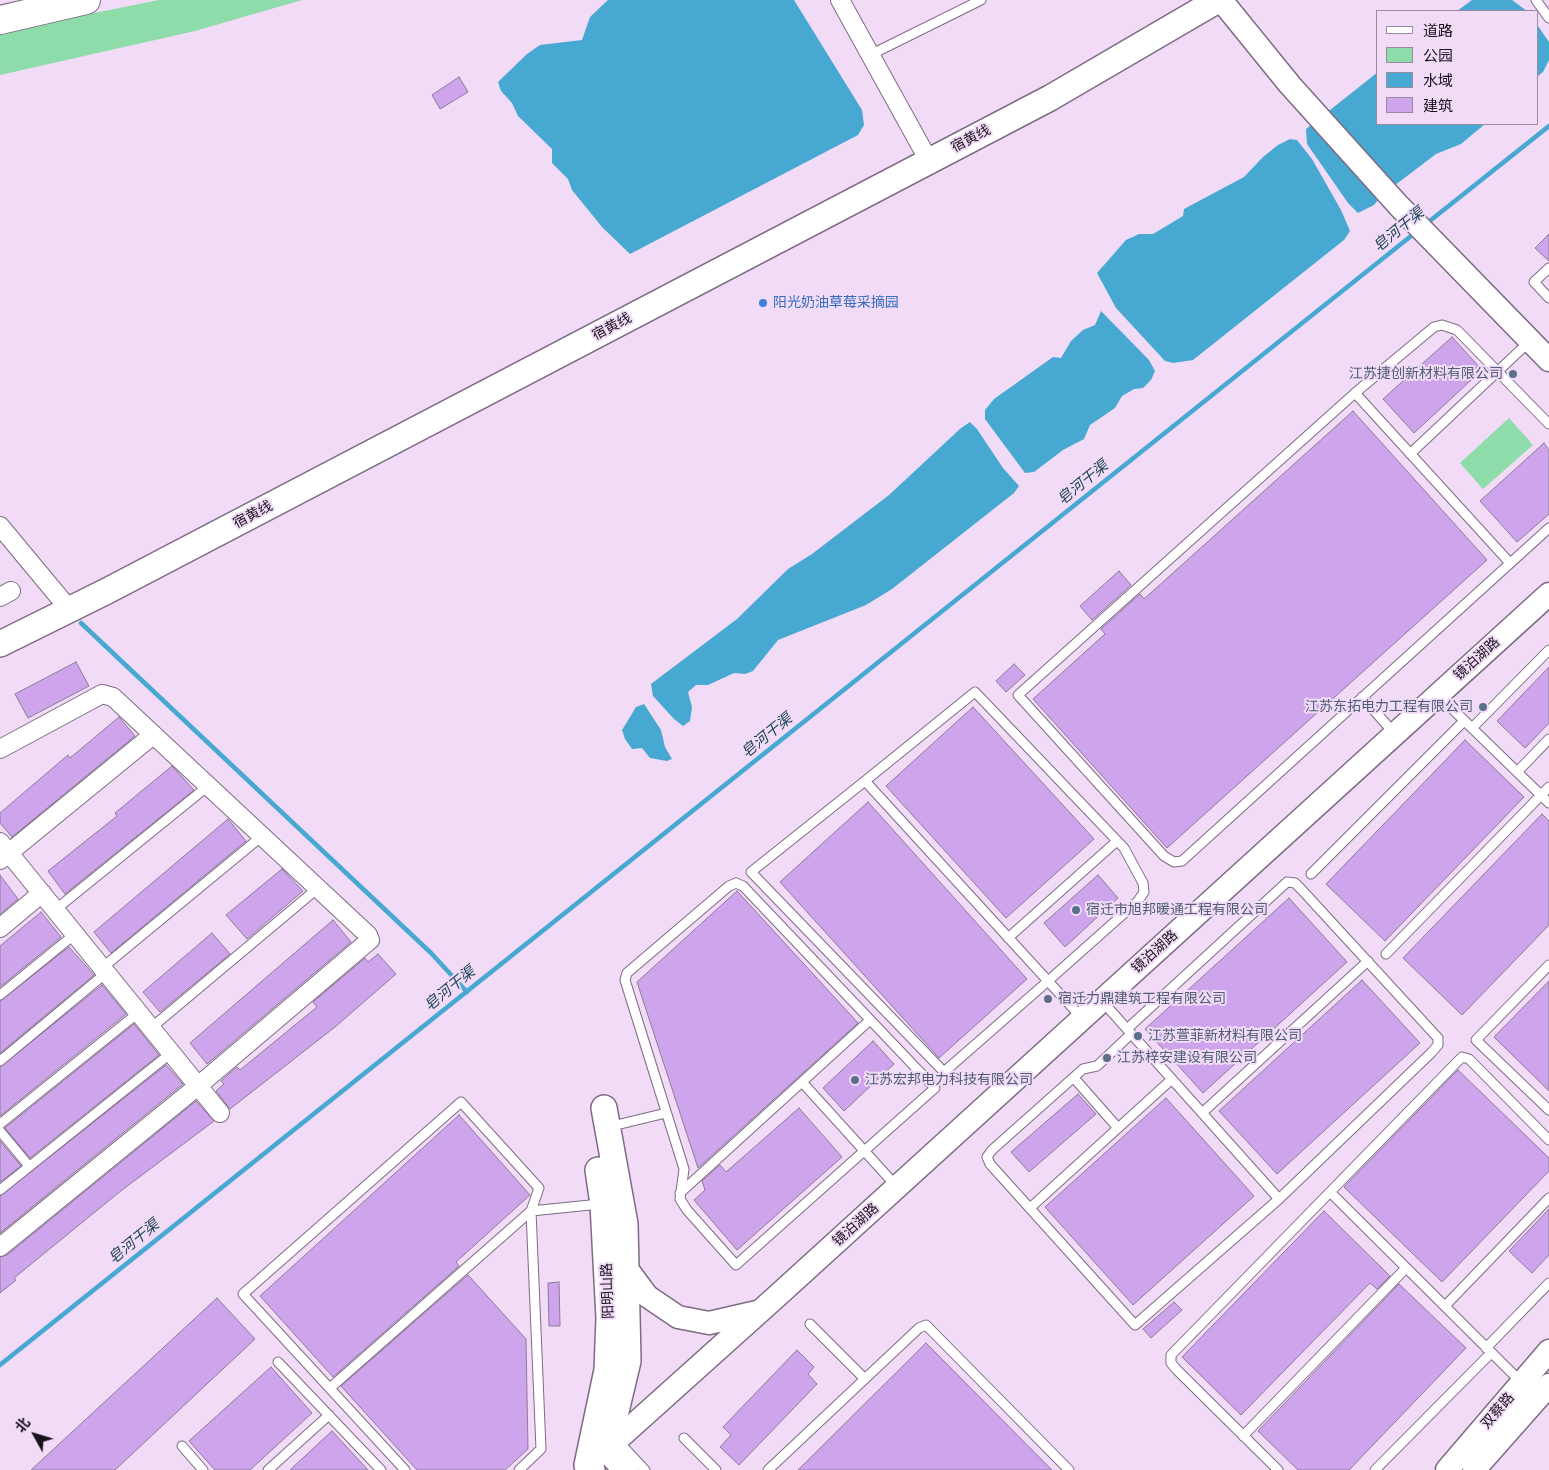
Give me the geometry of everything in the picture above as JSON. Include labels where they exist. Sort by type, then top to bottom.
[{"type":"main road","points":[[0,20],[86,0]]},
{"type":"main road","name":"宿黄线","points":[[0,644],[1050,98],[1219,0]]},
{"type":"main road","name":"阳明山路","points":[[587,1468],[607,1370],[609,1318],[612,1203],[600,1117]]},
{"type":"main road","name":"阳明山路","points":[[612,1203],[625,1224],[628,1360],[612,1445]]},
{"type":"main road","points":[[612,1445],[626,1470]]},
{"type":"street","points":[[840,0],[929,161]]},
{"type":"street","points":[[1219,0],[1290,85],[1399,206],[1549,360]]},
{"type":"street","points":[[0,526],[69,609]]},
{"type":"street","name":"镜泊湖路","points":[[587,1468],[1549,594]]},
{"type":"street","points":[[0,748],[102,694],[113,697],[368,935],[370,940],[198,1086],[0,1247]]},
{"type":"street","points":[[154,735],[3,852],[42,893],[220,1113]]},
{"type":"street","points":[[0,928],[42,893]]},
{"type":"street","points":[[627,1269],[647,1296],[678,1317],[709,1323],[762,1310]]},
{"type":"street","name":"双蔡路","points":[[1447,1470],[1549,1351]]},
{"type":"street","name":"双蔡路","points":[[1474,1470],[1549,1385]]},
{"type":"lane","points":[[870,55],[981,0]]},
{"type":"lane","points":[[1536,0],[1549,18]]},
{"type":"lane","points":[[1549,268],[1534,282],[1549,298]]},
{"type":"lane","points":[[1549,424],[1457,330],[1442,325],[1434,327],[1355,394],[1018,694],[1164,856],[1174,862],[1182,861],[1549,528]]},
{"type":"lane","points":[[1410,454],[1530,341]]},
{"type":"lane","points":[[1355,394],[1510,563]]},
{"type":"lane","points":[[1472,728],[1548,652]]},
{"type":"lane","points":[[974,692],[1117,841],[1139,873],[1144,892],[1138,901],[944,1072],[751,872],[865,781],[974,692]]},
{"type":"lane","points":[[1438,695],[1549,803]]},
{"type":"lane","points":[[1362,698],[1395,734]]},
{"type":"lane","points":[[1310,874],[1464,721]]},
{"type":"lane","points":[[1517,772],[1549,738]]},
{"type":"lane","points":[[865,781],[1082,1019]]},
{"type":"lane","points":[[55,910],[208,786]]},
{"type":"lane","points":[[1386,954],[1549,787]]},
{"type":"lane","points":[[0,1061],[262,836]]},
{"type":"lane","points":[[1008,938],[1117,841]]},
{"type":"lane","points":[[1287,882],[1295,883],[1301,889],[1431,1028],[1438,1038],[1438,1045],[1279,1199],[1135,1325],[990,1164],[987,1158],[992,1150],[1083,1069],[1096,1066],[1129,1032],[1287,882]]},
{"type":"lane","points":[[736,883],[743,886],[935,1088],[736,1265],[687,1210],[680,1199],[684,1170],[666,1113],[625,980],[627,974],[729,886],[736,883]]},
{"type":"lane","points":[[151,1028],[318,888]]},
{"type":"lane","points":[[0,995],[75,934]]},
{"type":"lane","points":[[1202,1113],[1368,961]]},
{"type":"lane","points":[[1549,965],[1476,1040],[1549,1110]]},
{"type":"lane","points":[[1102,1001],[1279,1199]]},
{"type":"lane","points":[[0,1124],[138,1013]]},
{"type":"lane","points":[[680,1193],[870,1020]]},
{"type":"lane","points":[[0,1190],[171,1053]]},
{"type":"lane","points":[[1278,1470],[1177,1370],[1171,1363],[1171,1355],[1462,1057],[1469,1059],[1549,1140]]},
{"type":"lane","points":[[1074,1078],[1118,1128]]},
{"type":"lane","points":[[1030,1208],[1172,1080]]},
{"type":"lane","points":[[802,1082],[898,1187]]},
{"type":"lane","points":[[405,1470],[243,1294],[461,1102],[539,1188],[530,1211],[541,1449],[519,1470]]},
{"type":"lane","points":[[600,1117],[666,1113]]},
{"type":"lane","points":[[0,1131],[29,1166]]},
{"type":"lane","points":[[1330,1192],[1522,1383]]},
{"type":"lane","points":[[1445,1306],[1549,1198]]},
{"type":"lane","points":[[330,1388],[530,1211],[612,1203]]},
{"type":"lane","points":[[1243,1436],[1406,1268]]},
{"type":"lane","points":[[1375,1470],[1489,1350],[1549,1283]]},
{"type":"lane","points":[[810,1324],[865,1379]]},
{"type":"lane","points":[[768,1470],[926,1325],[1070,1470]]},
{"type":"lane","points":[[278,1362],[381,1470]]},
{"type":"lane","points":[[268,1470],[328,1415]]},
{"type":"lane","points":[[684,1438],[716,1470]]},
{"type":"lane","points":[[612,1445],[645,1470]]},
{"type":"lane","points":[[182,1446],[203,1470]]},
{"type":"green space","points":[[159,0],[302,0],[195,31],[0,75],[0,32]]},
{"type":"green space","points":[[1509,418],[1533,445],[1483,489],[1460,463]]},
{"type":"water","points":[[608,0],[794,0],[862,110],[864,125],[858,135],[630,254],[602,227],[572,190],[568,179],[552,163],[552,149],[518,116],[512,103],[501,91],[498,82],[527,54],[540,45],[582,40],[590,17]]},
{"type":"water","points":[[1472,0],[1512,0],[1526,10],[1458,10]]},
{"type":"water","points":[[1539,27],[1549,42],[1549,60],[1543,72],[1539,75]]},
{"type":"water","points":[[1376,74],[1376,125],[1484,125],[1461,144],[1436,154],[1382,195],[1374,205],[1358,213],[1348,203],[1307,144],[1306,129]]},
{"type":"water","points":[[1290,139],[1297,140],[1312,159],[1341,210],[1350,231],[1344,240],[1193,360],[1173,363],[1165,361],[1116,308],[1097,273],[1126,240],[1139,234],[1153,234],[1183,216],[1184,209],[1244,177],[1263,157],[1278,145]]},
{"type":"water","points":[[1101,311],[1149,360],[1155,371],[1151,380],[1143,388],[1134,389],[1122,396],[1115,408],[1090,425],[1084,439],[1063,450],[1034,472],[1025,473],[985,419],[985,410],[994,399],[1053,357],[1061,358],[1071,341],[1083,330],[1095,325]]},
{"type":"water","points":[[970,422],[977,429],[1003,468],[1019,486],[1014,493],[892,589],[866,605],[778,640],[753,671],[745,674],[734,673],[708,685],[696,685],[688,692],[692,707],[690,721],[683,726],[674,719],[653,696],[651,684],[737,619],[788,569],[812,554],[889,495],[961,428]]},
{"type":"water","points":[[644,704],[661,730],[665,747],[672,759],[667,761],[650,758],[642,748],[632,749],[625,739],[622,730],[636,707]]},
{"type":"building","points":[[459,77],[468,92],[440,109],[432,95]]},
{"type":"building","points":[[1549,234],[1549,261],[1535,248]]},
{"type":"building","points":[[1452,337],[1482,370],[1414,433],[1383,399]]},
{"type":"building","points":[[1353,411],[1487,560],[1167,848],[1033,699],[1105,634],[1101,629],[1140,594],[1144,599]]},
{"type":"building","points":[[1544,443],[1549,450],[1549,514],[1517,542],[1480,501]]},
{"type":"building","points":[[1119,571],[1131,585],[1092,620],[1080,606]]},
{"type":"building","points":[[76,662],[89,686],[28,718],[15,694]]},
{"type":"building","points":[[1014,664],[1025,675],[1006,692],[996,681]]},
{"type":"building","points":[[1549,667],[1549,723],[1525,748],[1497,721]]},
{"type":"building","points":[[973,707],[1094,839],[1006,918],[886,786]]},
{"type":"building","points":[[119,717],[135,736],[12,837],[0,823],[0,813],[68,755],[70,758]]},
{"type":"building","points":[[1465,740],[1524,797],[1385,941],[1326,884]]},
{"type":"building","points":[[172,766],[194,790],[65,894],[48,871],[117,816],[115,813]]},
{"type":"building","points":[[868,802],[1027,979],[939,1058],[780,882]]},
{"type":"building","points":[[1542,814],[1549,821],[1549,925],[1462,1015],[1403,958]]},
{"type":"building","points":[[228,819],[246,841],[111,953],[94,932]]},
{"type":"building","points":[[282,869],[303,891],[247,939],[226,915]]},
{"type":"building","points":[[0,875],[18,899],[0,914]]},
{"type":"building","points":[[1098,875],[1118,898],[1065,947],[1044,923]]},
{"type":"building","points":[[737,891],[858,1023],[698,1168],[637,982]]},
{"type":"building","points":[[1289,898],[1347,962],[1203,1093],[1145,1029]]},
{"type":"building","points":[[41,912],[61,937],[0,987],[0,946]]},
{"type":"building","points":[[333,920],[351,942],[207,1064],[190,1043]]},
{"type":"building","points":[[212,933],[230,954],[160,1012],[143,992]]},
{"type":"building","points":[[69,947],[94,975],[0,1053],[0,1001]]},
{"type":"building","points":[[378,954],[396,974],[335,1027],[230,1109],[216,1091],[224,1084],[221,1081],[237,1067],[240,1070],[317,1007],[313,1002],[365,958],[368,962]]},
{"type":"building","points":[[1362,980],[1420,1043],[1277,1174],[1219,1111]]},
{"type":"building","points":[[1549,981],[1549,1091],[1494,1037]]},
{"type":"building","points":[[102,985],[126,1014],[0,1116],[0,1067]]},
{"type":"building","points":[[134,1024],[159,1055],[30,1158],[5,1128]]},
{"type":"building","points":[[873,1041],[894,1064],[844,1111],[823,1088]]},
{"type":"building","points":[[166,1065],[183,1084],[0,1233],[0,1196]]},
{"type":"building","points":[[1458,1070],[1549,1158],[1549,1171],[1442,1282],[1344,1187]]},
{"type":"building","points":[[1078,1094],[1096,1114],[1029,1172],[1011,1152]]},
{"type":"building","points":[[1166,1098],[1254,1196],[1133,1305],[1045,1207]]},
{"type":"building","points":[[196,1101],[214,1121],[122,1190],[14,1278],[16,1280],[0,1293],[0,1257],[7,1255]]},
{"type":"building","points":[[799,1108],[842,1157],[737,1250],[694,1200],[705,1190],[702,1181],[720,1165],[726,1172]]},
{"type":"building","points":[[459,1115],[530,1195],[456,1262],[459,1266],[333,1377],[260,1296]]},
{"type":"building","points":[[0,1141],[21,1166],[0,1182]]},
{"type":"building","points":[[1549,1209],[1549,1255],[1532,1273],[1509,1251]]},
{"type":"building","points":[[1324,1211],[1390,1276],[1377,1289],[1370,1283],[1241,1415],[1182,1357]]},
{"type":"building","points":[[468,1275],[526,1339],[528,1449],[505,1470],[417,1470],[341,1386]]},
{"type":"building","points":[[559,1282],[560,1326],[549,1326],[548,1283]]},
{"type":"building","points":[[1399,1284],[1466,1348],[1349,1470],[1298,1470],[1258,1431]]},
{"type":"building","points":[[217,1298],[255,1339],[115,1470],[31,1470]]},
{"type":"building","points":[[1174,1302],[1182,1310],[1151,1338],[1143,1329]]},
{"type":"building","points":[[926,1343],[1052,1470],[798,1470]]},
{"type":"building","points":[[797,1350],[814,1367],[808,1374],[817,1384],[739,1465],[720,1447],[731,1435],[723,1427]]},
{"type":"building","points":[[271,1367],[312,1413],[250,1470],[215,1470],[189,1441]]},
{"type":"building","points":[[332,1431],[368,1470],[290,1470]]},
{"type":"waterway","name":"皂河干渠","points":[[1426,224],[1549,126]]},
{"type":"waterway","name":"皂河干渠","points":[[0,1365],[1416,232]]},
{"type":"waterway","points":[[81,623],[431,953],[467,992]]},
{"type":"place","name":"阳光奶油草莓采摘园","points":[[763,303]]},
{"type":"place","name":"江苏捷创新材料有限公司","points":[[1513,374]]},
{"type":"place","name":"江苏东拓电力工程有限公司","points":[[1483,707]]},
{"type":"place","name":"宿迁市旭邦暖通工程有限公司","points":[[1076,910]]},
{"type":"place","name":"宿迁力鼎建筑工程有限公司","points":[[1048,999]]},
{"type":"place","name":"江苏萱菲新材料有限公司","points":[[1138,1036]]},
{"type":"place","name":"江苏梓安建设有限公司","points":[[1107,1058]]},
{"type":"place","name":"江苏宏邦电力科技有限公司","points":[[855,1080]]}]
